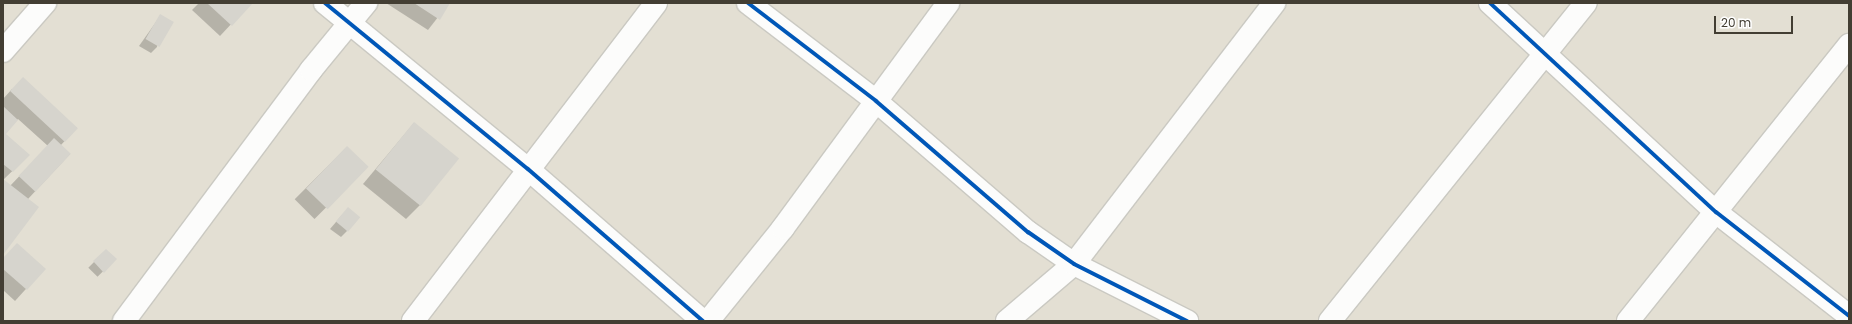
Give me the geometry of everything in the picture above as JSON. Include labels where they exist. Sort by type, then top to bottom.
[{"type":"street","points":[[3,51],[45,3]]},
{"type":"street","points":[[325,3],[528,168],[702,321]]},
{"type":"street","points":[[124,321],[311,70],[366,3]]},
{"type":"street","points":[[413,321],[528,168],[656,3]]},
{"type":"street","points":[[748,3],[876,101],[1028,232],[1074,264],[1187,321]]},
{"type":"street","points":[[708,321],[783,228],[948,3]]},
{"type":"street","points":[[1008,321],[1074,264],[1274,3]]},
{"type":"street","points":[[1490,3],[1547,52],[1716,212],[1849,316]]},
{"type":"street","points":[[1330,321],[1586,3]]},
{"type":"street","points":[[1628,321],[1849,45]]},
{"type":"shaded area","points":[[3,3],[1849,3],[1849,321],[3,321]]},
{"type":"building","points":[[207,3],[253,3],[232,26]]},
{"type":"building","points":[[414,3],[450,3],[440,20]]},
{"type":"building","points":[[160,14],[174,22],[159,47],[146,39]]},
{"type":"building","points":[[23,77],[78,128],[65,142],[10,91]]},
{"type":"building","points":[[3,106],[18,120],[6,134],[30,155],[13,172],[3,164]]},
{"type":"building","points":[[414,122],[459,159],[421,206],[376,169]]},
{"type":"building","points":[[54,138],[71,154],[35,192],[19,176]]},
{"type":"building","points":[[347,146],[369,167],[328,209],[306,188]]},
{"type":"building","points":[[3,179],[39,207],[3,255]]},
{"type":"building","points":[[348,207],[360,217],[348,232],[336,222]]},
{"type":"building","points":[[17,243],[46,269],[27,290],[3,269],[3,258]]},
{"type":"building","points":[[106,249],[117,259],[104,273],[93,261]]},
{"type":"cycle path","points":[[325,3],[528,169],[703,321]]},
{"type":"cycle path","points":[[748,3],[876,101],[1028,232],[1074,264],[1187,321]]},
{"type":"cycle path","points":[[1490,3],[1716,212],[1849,316]]}]
